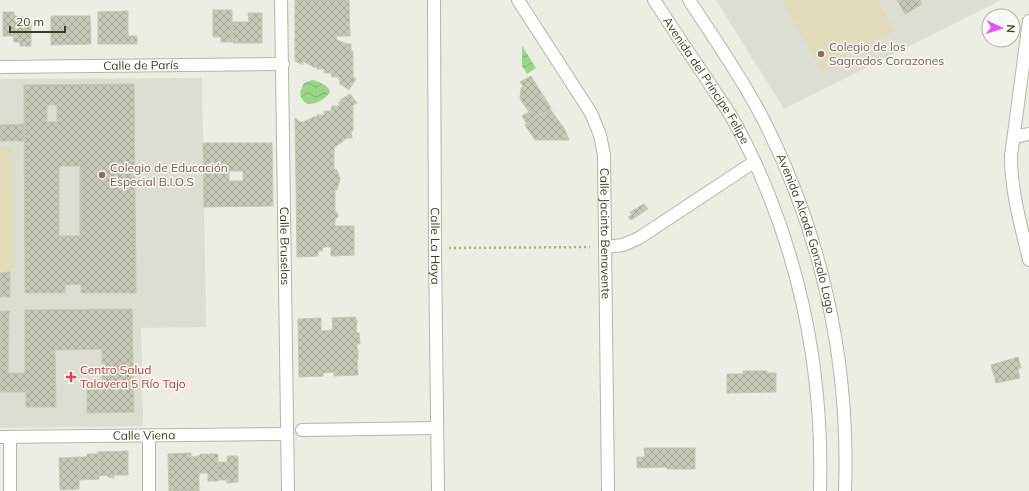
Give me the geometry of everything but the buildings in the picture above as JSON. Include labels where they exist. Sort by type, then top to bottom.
[{"type":"street","name":"Calle Bruselas","points":[[281,0],[288,491]]},
{"type":"street","name":"Calle La Haya","points":[[434,0],[438,491]]},
{"type":"street","name":"Calle Jacinto Benavente","points":[[518,0],[591,112],[600,134],[604,155],[608,491]]},
{"type":"street","name":"Avenida del Príncipe Felipe","points":[[654,0],[731,116],[754,162]]},
{"type":"street","name":"Avenida Alcade Gonzalo Lago","points":[[689,0],[740,77],[760,114],[779,152],[796,192],[810,232],[822,273],[838,353],[845,431],[845,491]]},
{"type":"street","points":[[1029,21],[1011,156],[1012,181],[1029,260]]},
{"type":"street","name":"Calle de París","points":[[0,67],[282,64]]},
{"type":"street","points":[[1014,137],[1029,134]]},
{"type":"street","points":[[605,247],[623,245],[639,238],[754,162]]},
{"type":"street","name":"Avenida Alcade Gonzalo Lago","points":[[754,162],[778,220],[790,256],[801,293],[809,331],[816,374],[820,418],[820,491]]},
{"type":"street","points":[[302,430],[438,428]]},
{"type":"street","name":"Calle Viena","points":[[5,437],[287,434]]},
{"type":"street","points":[[148,436],[149,491]]},
{"type":"street","points":[[5,437],[10,491]]},
{"type":"path","points":[[449,248],[605,247]]},
{"type":"shaded area","name":"Colegio de los Sagrados Corazones","points":[[716,0],[1001,0],[985,8],[981,8],[981,10],[784,109]]},
{"type":"shaded area","points":[[782,0],[877,0],[895,31],[822,71]]},
{"type":"shaded area","name":"Colegio de Educación Especial B.I.O.S","points":[[202,78],[206,327],[141,328],[143,426],[0,428],[0,79]]},
{"type":"shaded area","points":[[0,147],[12,147],[13,272],[0,273]]},
{"type":"water","points":[[522,46],[536,68],[527,74],[522,66]]},
{"type":"water","points":[[312,80],[323,84],[330,92],[318,102],[309,104],[302,98],[300,92],[304,83]]},
{"type":"place","name":"Colegio de los Sagrados Corazones","points":[[821,54]]},
{"type":"place","name":"Colegio de Educación Especial B.I.O.S","points":[[102,175]]},
{"type":"place","name":"Centro Salud Talavera 5 Río Tajo","points":[[71,377]]}]
